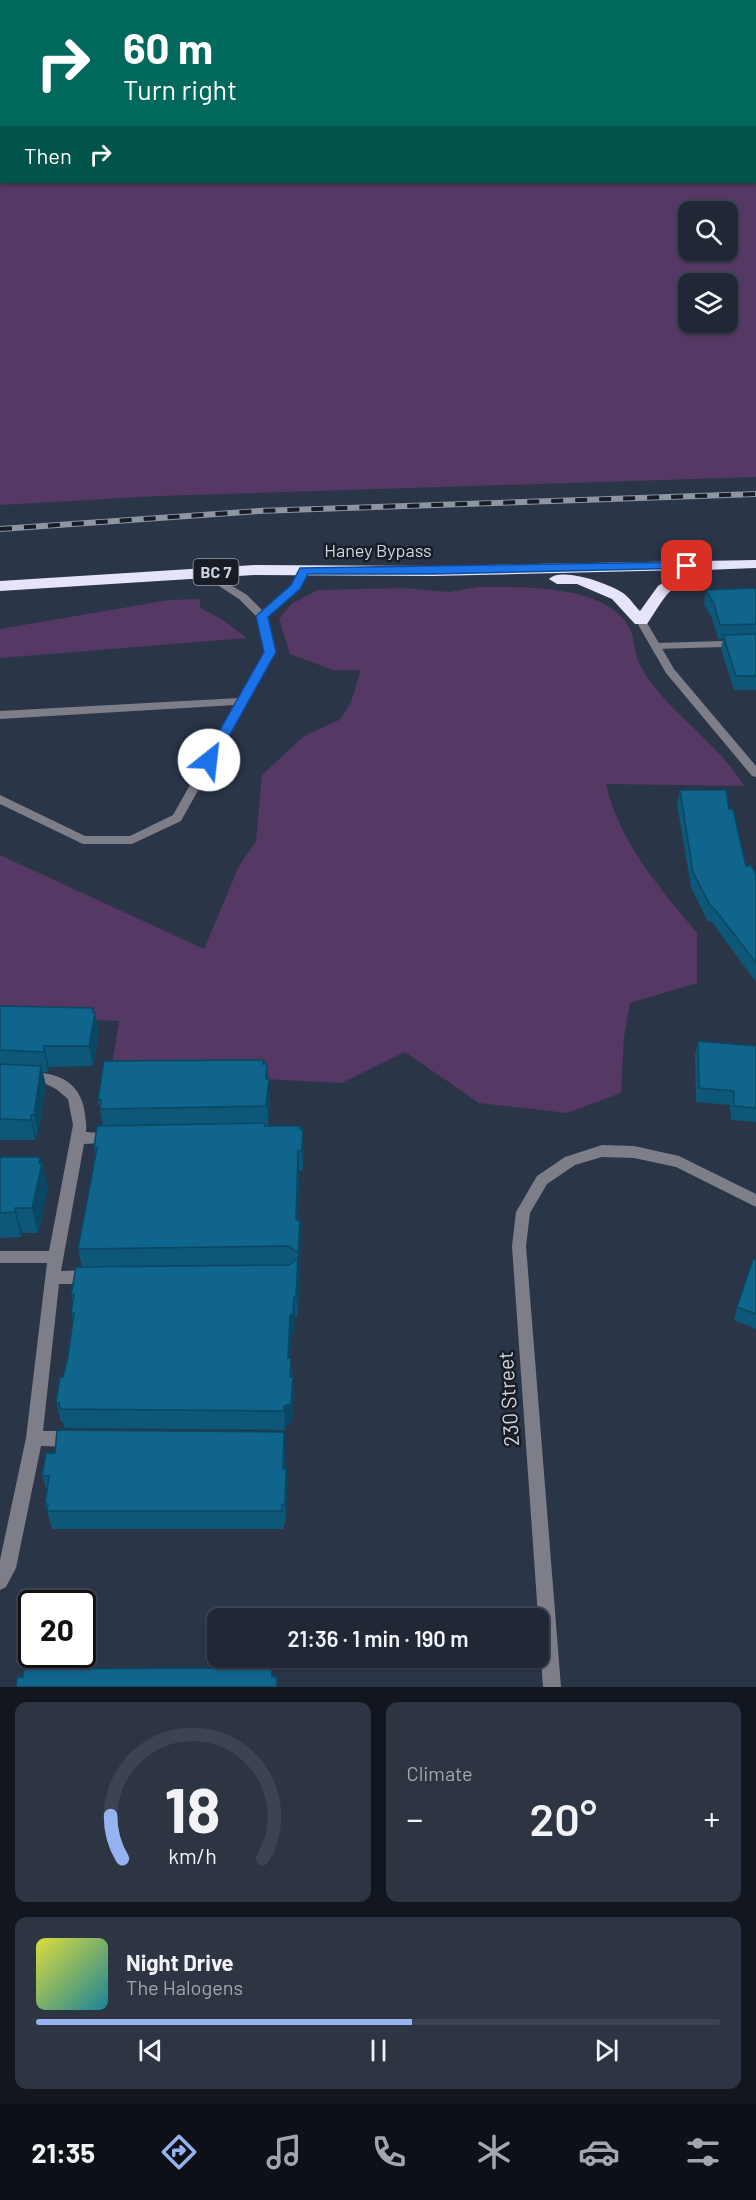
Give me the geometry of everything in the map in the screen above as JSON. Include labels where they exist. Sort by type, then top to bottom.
[{"type":"highway","name":"Haney Bypass","points":[[0,586],[204,573],[756,564]]},
{"type":"highway","points":[[433,571],[579,580],[617,596],[641,621],[660,590],[676,577],[710,565]]},
{"type":"street","points":[[262,616],[296,587],[304,571]]},
{"type":"street","points":[[0,799],[83,840],[132,840],[177,818],[270,652],[262,616],[243,597],[204,573]]},
{"type":"street","points":[[641,621],[670,671],[753,766]]},
{"type":"street","points":[[656,646],[756,643]]},
{"type":"street","points":[[0,715],[243,701]]},
{"type":"street","points":[[0,1077],[45,1077],[61,1085],[74,1096],[80,1125],[55,1257],[34,1438],[7,1568],[0,1581]]},
{"type":"street","points":[[78,1138],[124,1137]]},
{"type":"street","name":"230 Street","points":[[552,1687],[519,1246],[523,1212],[542,1180],[570,1161],[603,1151],[634,1152],[679,1162],[756,1201]]},
{"type":"street","points":[[0,1257],[55,1257]]},
{"type":"street","points":[[53,1278],[100,1277]]},
{"type":"street","points":[[34,1438],[92,1439]]},
{"type":"shaded area","points":[[0,183],[756,183],[756,477],[158,496],[0,505]]},
{"type":"shaded area","points":[[479,587],[540,588],[562,591],[603,603],[619,614],[630,629],[638,660],[652,683],[671,706],[726,762],[744,786],[606,784],[620,825],[631,845],[655,881],[697,933],[697,983],[630,1003],[624,1037],[621,1093],[567,1113],[479,1103],[405,1052],[341,1083],[111,1071],[119,1021],[0,1015],[0,855],[204,949],[239,866],[256,841],[262,775],[304,736],[341,719],[351,702],[361,670],[333,670],[290,654],[279,619],[291,604],[318,590],[403,588],[449,592]]},
{"type":"shaded area","points":[[200,599],[200,608],[220,618],[247,638],[0,658],[0,629],[169,600]]},
{"type":"building","points":[[756,588],[756,624],[720,625],[714,604],[706,590]]},
{"type":"building","points":[[756,634],[756,676],[736,676],[723,635]]},
{"type":"building","points":[[680,790],[726,790],[729,809],[733,809],[746,866],[751,865],[756,874],[756,963],[711,907],[693,872]]},
{"type":"building","points":[[0,1006],[93,1008],[95,1013],[89,1046],[44,1046],[44,1052],[0,1050]]},
{"type":"building","points":[[698,1041],[756,1046],[756,1108],[734,1106],[734,1091],[699,1088]]},
{"type":"building","points":[[264,1060],[263,1064],[267,1064],[266,1079],[269,1079],[266,1106],[100,1109],[101,1100],[98,1100],[104,1061]]},
{"type":"building","points":[[0,1064],[41,1066],[34,1115],[31,1115],[31,1120],[0,1119]]},
{"type":"building","points":[[265,1123],[265,1126],[300,1126],[300,1129],[303,1128],[302,1150],[298,1151],[296,1220],[300,1220],[298,1253],[289,1246],[78,1249],[97,1148],[94,1148],[97,1126]]},
{"type":"building","points":[[0,1157],[40,1157],[39,1163],[42,1163],[32,1208],[15,1208],[15,1212],[0,1213]]},
{"type":"building","points":[[298,1258],[296,1297],[294,1297],[293,1314],[290,1315],[288,1358],[291,1358],[290,1377],[293,1377],[291,1404],[284,1406],[284,1411],[60,1409],[59,1403],[56,1403],[60,1377],[63,1377],[68,1357],[74,1313],[71,1313],[74,1295],[71,1295],[76,1267],[289,1265]]},
{"type":"building","points":[[753,1259],[756,1260],[756,1314],[737,1307]]},
{"type":"building","points":[[57,1430],[284,1432],[285,1505],[282,1504],[282,1511],[47,1511],[48,1504],[45,1504],[49,1476],[42,1476],[46,1453],[55,1453]]},
{"type":"building","points":[[272,1668],[272,1677],[277,1677],[277,1687],[16,1687],[17,1677],[23,1677],[24,1669]]},
{"type":"railway","points":[[0,529],[258,511],[756,494]]},
{"type":"route","points":[[209,760],[270,652],[262,616],[296,587],[304,571],[687,566]]}]
